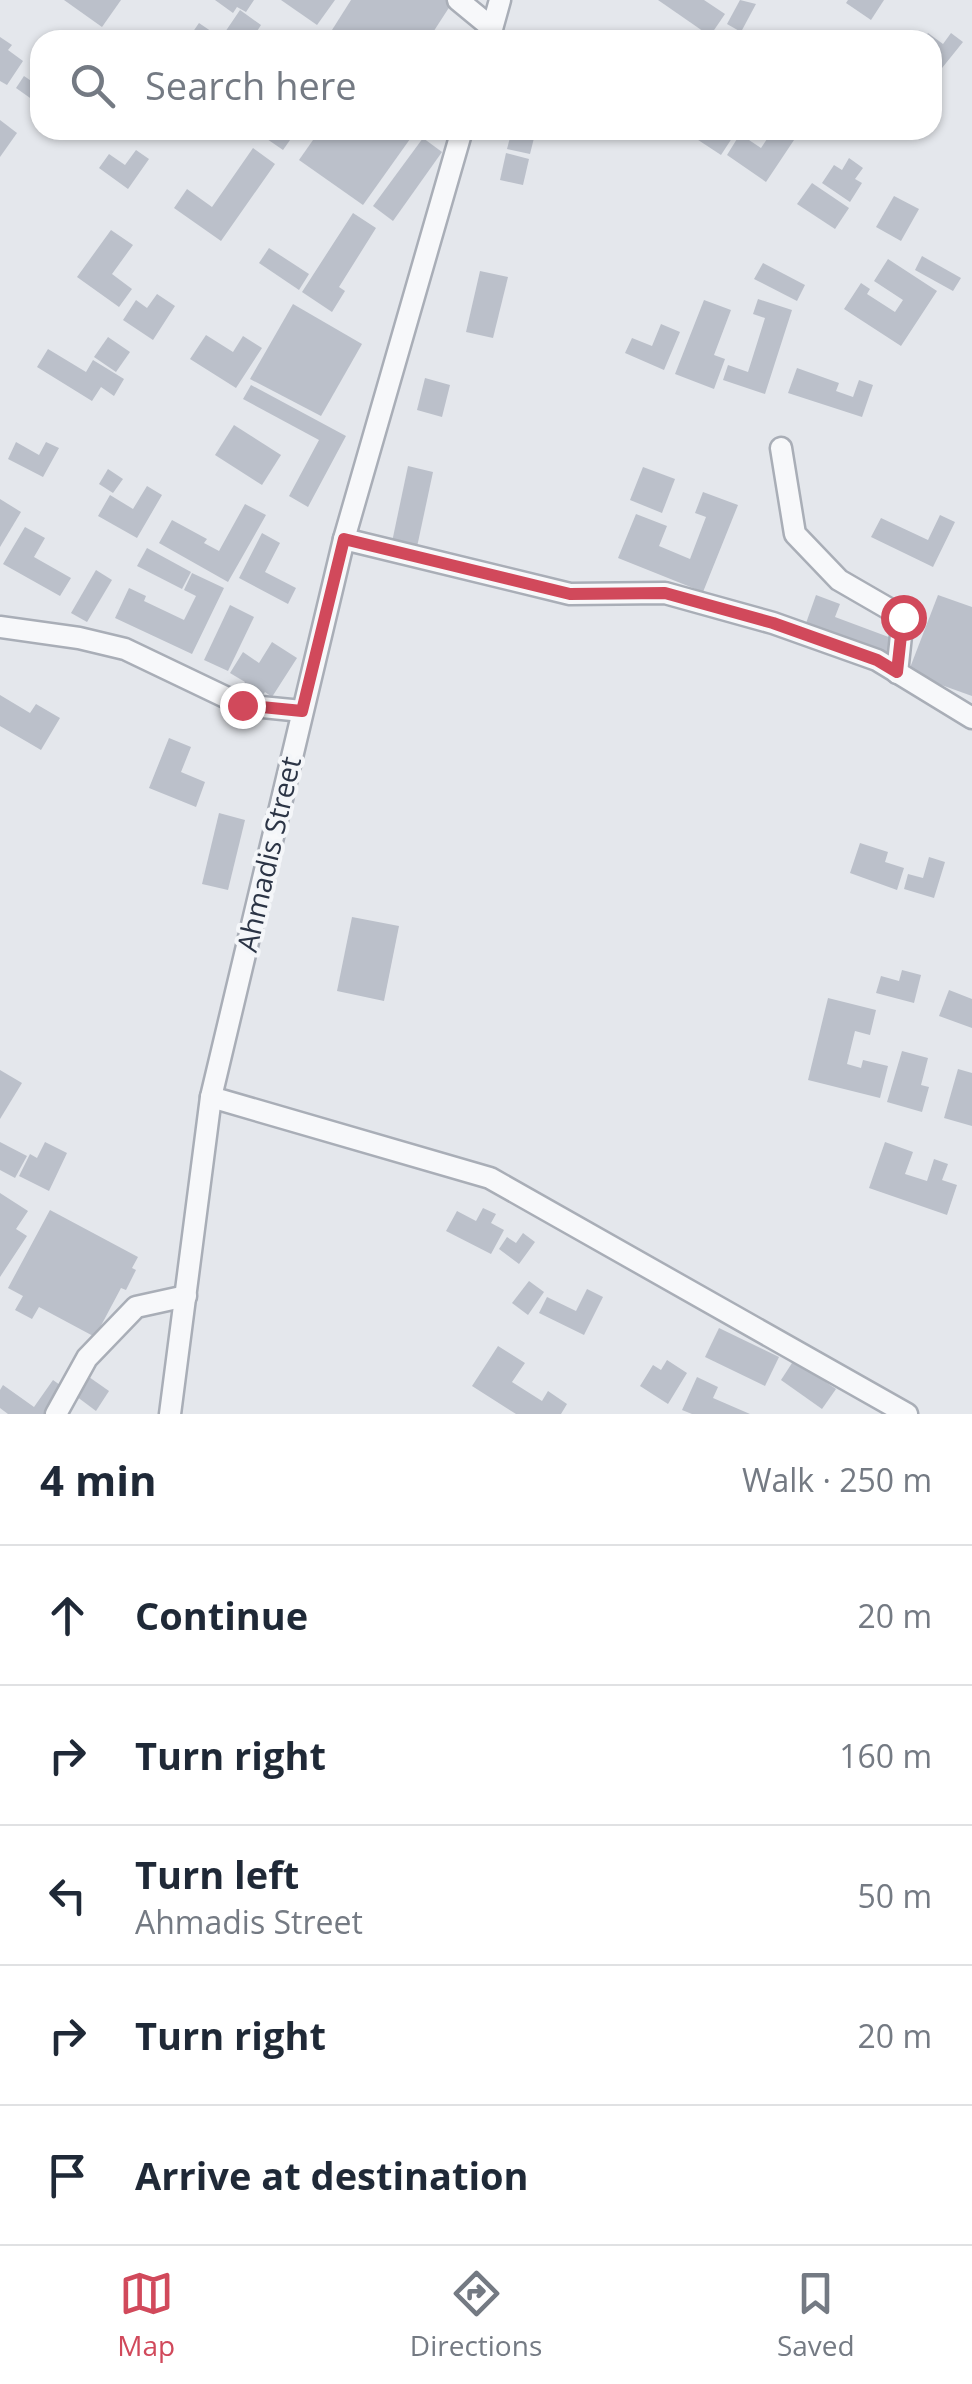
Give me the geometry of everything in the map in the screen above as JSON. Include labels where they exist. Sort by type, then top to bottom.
[{"type":"street","points":[[458,0],[486,30]]},
{"type":"street","points":[[491,30],[500,0]]},
{"type":"street","name":"Ahmadis Street","points":[[170,1414],[211,1097],[344,539],[459,140]]},
{"type":"street","points":[[781,448],[795,534],[840,580],[903,617],[897,672]]},
{"type":"street","points":[[344,539],[570,594],[665,593],[773,623],[877,660],[972,718]]},
{"type":"street","points":[[0,627],[126,649],[242,705],[302,711]]},
{"type":"street","points":[[211,1097],[490,1178],[907,1414]]},
{"type":"street","points":[[56,1414],[87,1358],[136,1307],[186,1296]]},
{"type":"building","points":[[64,0],[121,0],[102,27]]},
{"type":"building","points":[[215,0],[254,0],[246,12],[237,7],[233,13]]},
{"type":"building","points":[[281,0],[335,0],[317,25]]},
{"type":"building","points":[[351,0],[452,3],[434,30],[332,30]]},
{"type":"building","points":[[658,0],[704,0],[725,14],[714,30],[701,30]]},
{"type":"building","points":[[740,0],[756,4],[742,30],[727,24]]},
{"type":"building","points":[[884,0],[871,20],[846,3]]},
{"type":"building","points":[[240,10],[261,25],[258,30],[226,30]]},
{"type":"building","points":[[951,33],[963,42],[942,68],[942,43]]},
{"type":"building","points":[[0,37],[12,45],[8,50],[23,61],[7,85],[0,81]]},
{"type":"building","points":[[24,76],[30,80],[30,98],[16,88]]},
{"type":"building","points":[[0,120],[17,133],[0,157]]},
{"type":"building","points":[[268,140],[290,140],[283,150]]},
{"type":"building","points":[[313,140],[409,140],[363,205],[299,160]]},
{"type":"building","points":[[422,140],[442,152],[393,221],[373,206]]},
{"type":"building","points":[[509,140],[534,140],[530,154],[507,149]]},
{"type":"building","points":[[698,140],[731,140],[721,155]]},
{"type":"building","points":[[736,140],[749,140],[761,148],[766,140],[794,140],[766,182],[727,155]]},
{"type":"building","points":[[253,148],[275,164],[221,241],[174,208],[187,189],[212,207]]},
{"type":"building","points":[[136,150],[149,159],[128,189],[99,168],[109,154],[125,165]]},
{"type":"building","points":[[506,153],[529,159],[523,185],[500,180]]},
{"type":"building","points":[[849,158],[863,168],[855,179],[862,183],[850,202],[822,183],[834,165],[842,170]]},
{"type":"building","points":[[812,183],[849,208],[835,229],[797,204]]},
{"type":"building","points":[[894,196],[919,209],[901,241],[876,227]]},
{"type":"building","points":[[353,213],[376,228],[339,287],[345,291],[332,312],[302,292]]},
{"type":"building","points":[[111,230],[133,245],[112,274],[132,289],[119,307],[77,277]]},
{"type":"building","points":[[269,248],[309,274],[299,290],[259,263]]},
{"type":"building","points":[[922,256],[961,278],[953,291],[915,270]]},
{"type":"building","points":[[888,259],[937,291],[901,346],[844,309],[861,283],[870,289],[867,294],[895,312],[903,300],[874,281]]},
{"type":"building","points":[[763,263],[805,285],[797,301],[754,279]]},
{"type":"building","points":[[480,271],[508,277],[493,338],[466,332]]},
{"type":"building","points":[[157,294],[175,306],[153,340],[123,320],[136,300],[147,308]]},
{"type":"building","points":[[758,299],[792,310],[765,394],[723,380],[728,365],[748,372],[765,318],[753,314]]},
{"type":"building","points":[[704,300],[731,310],[714,355],[725,359],[714,389],[675,374]]},
{"type":"building","points":[[293,304],[362,344],[321,416],[250,379]]},
{"type":"building","points":[[661,324],[680,332],[664,370],[625,353],[632,338],[652,346]]},
{"type":"building","points":[[206,335],[233,352],[243,336],[262,348],[236,388],[190,359]]},
{"type":"building","points":[[108,337],[130,352],[116,372],[94,357]]},
{"type":"building","points":[[48,349],[86,372],[93,360],[124,379],[114,396],[101,387],[92,401],[37,367]]},
{"type":"building","points":[[797,368],[839,383],[836,391],[853,397],[859,380],[873,385],[862,417],[788,393]]},
{"type":"building","points":[[425,378],[450,385],[442,417],[417,410]]},
{"type":"building","points":[[251,385],[346,436],[308,507],[289,496],[319,440],[243,399]]},
{"type":"building","points":[[234,425],[281,455],[262,485],[215,455]]},
{"type":"building","points":[[16,442],[39,455],[46,442],[59,448],[43,477],[8,459]]},
{"type":"building","points":[[408,466],[433,472],[417,547],[392,542]]},
{"type":"building","points":[[643,467],[675,479],[662,513],[630,500]]},
{"type":"building","points":[[108,469],[123,479],[113,493],[99,484]]},
{"type":"building","points":[[147,486],[162,495],[137,538],[98,516],[110,495],[133,509]]},
{"type":"building","points":[[703,492],[738,505],[703,592],[618,558],[636,514],[667,526],[659,546],[690,559],[706,517],[695,513]]},
{"type":"building","points":[[0,499],[21,512],[0,547]]},
{"type":"building","points":[[245,504],[266,515],[228,582],[159,543],[172,520],[207,539],[204,543],[219,551]]},
{"type":"building","points":[[940,515],[955,522],[933,567],[871,537],[881,518],[928,540]]},
{"type":"building","points":[[25,527],[45,538],[34,557],[71,578],[60,596],[3,564]]},
{"type":"building","points":[[262,533],[280,543],[265,572],[296,588],[288,604],[239,578]]},
{"type":"building","points":[[147,548],[191,572],[182,589],[137,566]]},
{"type":"building","points":[[96,570],[112,580],[87,622],[71,613]]},
{"type":"building","points":[[192,573],[224,588],[192,654],[115,618],[129,588],[146,596],[144,601],[184,620],[196,596],[184,590]]},
{"type":"building","points":[[816,595],[840,604],[835,617],[894,639],[887,657],[805,626]]},
{"type":"building","points":[[938,595],[972,607],[972,696],[908,673]]},
{"type":"building","points":[[230,605],[254,617],[228,671],[204,660]]},
{"type":"building","points":[[272,642],[297,658],[272,697],[265,692],[257,704],[239,693],[245,682],[230,673],[243,652],[259,663]]},
{"type":"building","points":[[0,695],[30,713],[36,704],[60,718],[41,750],[0,726]]},
{"type":"building","points":[[169,738],[191,747],[181,772],[205,782],[196,807],[149,788]]},
{"type":"building","points":[[219,813],[245,820],[228,890],[202,884]]},
{"type":"building","points":[[860,843],[888,852],[885,862],[904,868],[897,890],[850,873]]},
{"type":"building","points":[[929,857],[945,862],[934,898],[904,889],[908,874],[923,878]]},
{"type":"building","points":[[352,917],[399,926],[384,1001],[337,991]]},
{"type":"building","points":[[902,970],[921,975],[914,1003],[876,993],[881,976],[899,981]]},
{"type":"building","points":[[949,990],[972,999],[972,1028],[939,1016]]},
{"type":"building","points":[[828,998],[876,1010],[870,1035],[855,1031],[847,1064],[861,1068],[863,1060],[888,1066],[880,1098],[808,1080]]},
{"type":"building","points":[[902,1051],[928,1058],[921,1085],[929,1087],[922,1112],[887,1102]]},
{"type":"building","points":[[958,1069],[972,1073],[972,1126],[944,1118]]},
{"type":"building","points":[[0,1070],[22,1083],[0,1119]]},
{"type":"building","points":[[0,1142],[27,1156],[15,1178],[0,1170]]},
{"type":"building","points":[[45,1142],[67,1153],[49,1191],[19,1176],[30,1154],[37,1158]]},
{"type":"building","points":[[885,1142],[913,1152],[905,1174],[927,1181],[934,1159],[948,1164],[942,1180],[957,1185],[947,1215],[869,1188]]},
{"type":"building","points":[[0,1193],[28,1211],[16,1229],[27,1236],[0,1277]]},
{"type":"building","points":[[483,1208],[496,1214],[491,1223],[504,1230],[491,1254],[446,1231],[457,1211],[476,1221]]},
{"type":"building","points":[[50,1210],[138,1257],[126,1290],[121,1288],[95,1337],[39,1307],[32,1319],[15,1310],[23,1296],[8,1288]]},
{"type":"building","points":[[523,1233],[535,1242],[519,1264],[499,1249],[507,1237],[516,1243]]},
{"type":"building","points":[[529,1281],[544,1292],[528,1315],[512,1303]]},
{"type":"building","points":[[587,1289],[603,1297],[584,1335],[539,1313],[547,1297],[576,1311]]},
{"type":"building","points":[[719,1328],[779,1357],[765,1386],[705,1357]]},
{"type":"building","points":[[498,1346],[525,1363],[512,1382],[542,1401],[548,1391],[567,1404],[561,1414],[516,1414],[472,1386]]},
{"type":"building","points":[[667,1360],[687,1373],[668,1404],[640,1386],[653,1365],[661,1370]]},
{"type":"building","points":[[794,1360],[836,1389],[822,1409],[781,1380]]},
{"type":"building","points":[[89,1377],[109,1391],[96,1411],[76,1396]]},
{"type":"building","points":[[697,1377],[718,1387],[713,1398],[750,1414],[692,1414],[682,1410]]},
{"type":"building","points":[[53,1380],[67,1390],[50,1414],[8,1414],[0,1408],[3,1385],[34,1407]]},
{"type":"route","points":[[242,705],[302,711],[344,539],[570,594],[665,593],[773,623],[877,660],[897,672],[903,617]]}]
